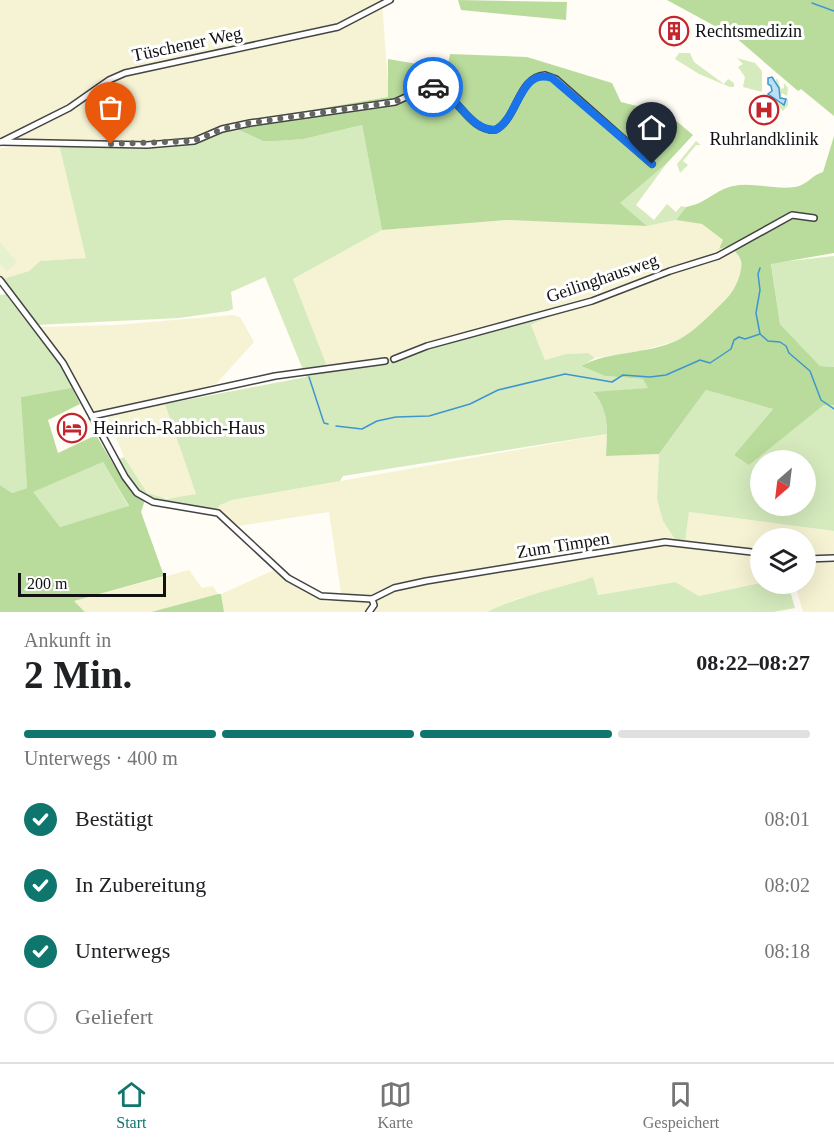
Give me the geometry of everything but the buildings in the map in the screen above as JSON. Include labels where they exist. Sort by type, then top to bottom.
[{"type":"street","name":"Tüschener Weg","points":[[1,143],[69,108],[109,80],[125,73],[338,27],[390,0]]},
{"type":"street","points":[[1,143],[147,145],[194,141],[222,129],[250,123],[395,102],[428,87],[444,92],[485,129],[495,130],[506,123],[531,80],[545,75],[556,79],[652,164]]},
{"type":"street","name":"Geilinghausweg","points":[[394,359],[427,346],[592,301],[638,282],[718,256],[792,215],[814,218]]},
{"type":"street","points":[[0,280],[63,363],[125,477],[142,496],[158,503],[218,513],[288,578],[321,596],[367,596],[374,604],[369,612]]},
{"type":"street","points":[[92,416],[275,376],[385,361]]},
{"type":"street","name":"Zum Timpen","points":[[372,599],[382,592],[426,581],[665,542],[750,552]]},
{"type":"street","points":[[816,559],[834,558]]},
{"type":"shaded area","points":[[0,0],[385,0],[382,2],[389,97],[252,120],[198,138],[147,144],[0,142]]},
{"type":"shaded area","points":[[59,144],[87,258],[40,261],[29,271],[3,279],[0,276],[0,148]]},
{"type":"shaded area","points":[[506,220],[647,226],[676,220],[702,224],[724,241],[719,248],[729,245],[742,257],[744,263],[732,295],[696,330],[676,341],[640,351],[595,358],[588,353],[566,354],[545,360],[531,325],[539,322],[399,357],[327,366],[293,279],[382,230]]},
{"type":"shaded area","points":[[233,315],[240,317],[254,342],[216,384],[92,415],[61,355],[39,327],[114,325]]},
{"type":"shaded area","points":[[165,400],[196,494],[176,499],[158,497],[143,491],[124,457],[107,416]]},
{"type":"shaded area","points":[[607,434],[606,456],[659,454],[657,499],[685,543],[689,512],[811,528],[750,528],[750,585],[699,596],[674,582],[597,595],[593,577],[544,593],[518,598],[487,612],[224,612],[221,594],[274,570],[326,602],[342,600],[329,512],[238,526],[217,510],[220,505],[232,500]]},
{"type":"shaded area","points":[[816,529],[834,531],[834,612],[803,612],[798,594],[816,594]]},
{"type":"shaded area","points":[[189,570],[202,588],[213,586],[218,594],[151,612],[85,612],[74,601]]},
{"type":"green space","points":[[458,0],[567,2],[566,20],[461,10]]},
{"type":"green space","points":[[667,0],[834,0],[834,116],[801,89],[798,91],[735,37]]},
{"type":"green space","points":[[679,53],[690,53],[694,62],[724,84],[728,79],[734,83],[734,87],[730,87],[699,74],[675,59]]},
{"type":"green space","points":[[450,54],[527,57],[612,83],[621,102],[668,114],[693,135],[667,163],[620,203],[647,226],[507,220],[382,230],[362,125],[304,139],[277,141],[263,141],[239,130],[222,130],[252,120],[388,97],[388,59],[447,69]]},
{"type":"green space","points":[[737,58],[755,63],[762,71],[762,92],[743,87],[745,77],[738,67],[743,64]]},
{"type":"green space","points":[[777,78],[781,89],[784,88],[784,83],[788,88],[787,96],[782,93],[781,97],[788,99],[788,105],[783,111],[769,96],[782,105],[779,89],[775,83]]},
{"type":"green space","points":[[362,125],[382,230],[293,279],[327,366],[399,357],[553,311],[550,316],[531,325],[545,360],[566,354],[588,353],[595,358],[581,366],[605,376],[643,379],[649,388],[593,393],[603,406],[607,434],[343,476],[340,481],[232,500],[220,505],[217,510],[150,499],[131,485],[117,460],[124,457],[147,493],[167,499],[196,494],[165,404],[306,377],[265,277],[231,292],[233,309],[228,311],[179,318],[35,325],[3,279],[29,271],[40,261],[86,258],[59,144],[183,143],[200,141],[222,130],[239,130],[263,141],[277,141],[304,139]]},
{"type":"green space","points":[[834,136],[834,253],[771,264],[780,324],[820,366],[834,367],[834,405],[824,405],[768,450],[750,450],[749,465],[734,455],[773,409],[706,390],[659,454],[606,456],[605,414],[593,392],[648,388],[643,379],[605,376],[581,366],[604,357],[654,348],[678,340],[726,299],[736,286],[740,274],[741,261],[737,254],[729,246],[719,249],[723,240],[702,224],[676,220],[686,207],[733,186],[795,187],[823,172]]},
{"type":"green space","points":[[696,141],[701,145],[696,145],[683,161],[688,165],[680,173],[677,164]]},
{"type":"green space","points":[[667,163],[636,205],[654,220],[667,204],[676,212],[681,206],[686,207],[676,220],[647,226],[619,203]]},
{"type":"green space","points":[[0,242],[17,262],[7,271],[0,264]]},
{"type":"green space","points":[[834,256],[834,367],[820,366],[780,324],[771,263]]},
{"type":"green space","points":[[6,294],[50,344],[76,388],[22,397],[27,488],[12,493],[0,485],[0,295]]},
{"type":"green space","points":[[72,388],[80,404],[48,420],[58,453],[96,435],[122,479],[145,500],[141,512],[164,576],[74,601],[85,612],[0,612],[0,485],[12,493],[27,488],[21,397]],"holes":[[[103,462],[129,506],[60,527],[33,492]]]},
{"type":"green space","points":[[706,390],[773,409],[734,455],[750,463],[750,516],[816,516],[816,450],[767,450],[824,405],[834,405],[834,531],[689,512],[685,543],[677,542],[663,521],[657,499],[659,454]]},
{"type":"green space","points":[[103,462],[129,507],[60,527],[32,492]]},
{"type":"green space","points":[[593,577],[598,595],[675,582],[699,596],[750,585],[750,594],[791,594],[795,608],[773,612],[487,612],[526,597]]},
{"type":"green space","points":[[221,594],[224,612],[151,612]]},
{"type":"water","points":[[772,77],[779,88],[780,98],[786,99],[784,105],[768,94],[772,91],[768,78]]},
{"type":"waterway","points":[[812,3],[834,11]]},
{"type":"waterway","points":[[760,268],[758,274],[760,290],[756,313],[760,334]]},
{"type":"waterway","points":[[336,426],[362,429],[377,421],[396,417],[429,416],[470,404],[498,390],[565,374],[612,382],[623,375],[650,377],[666,375],[700,360],[710,363],[731,349],[734,340],[739,337],[745,339],[760,334],[768,341],[780,342],[786,346],[789,353],[810,371],[821,400],[834,409]]},
{"type":"waterway","points":[[309,377],[324,423],[328,424]]},
{"type":"way so far","points":[[111,144],[147,145],[194,141],[222,129],[250,123],[395,102],[422,89],[433,87]]},
{"type":"place","name":"Rechtsmedizin","points":[[674,31]]},
{"type":"place","name":"Ruhrlandklinik","points":[[764,110]]},
{"type":"place","name":"Heinrich-Rabbich-Haus","points":[[72,428]]},
{"type":"route","points":[[433,87],[444,92],[476,123],[485,129],[495,130],[506,123],[531,80],[545,75],[556,79],[652,164]]}]
